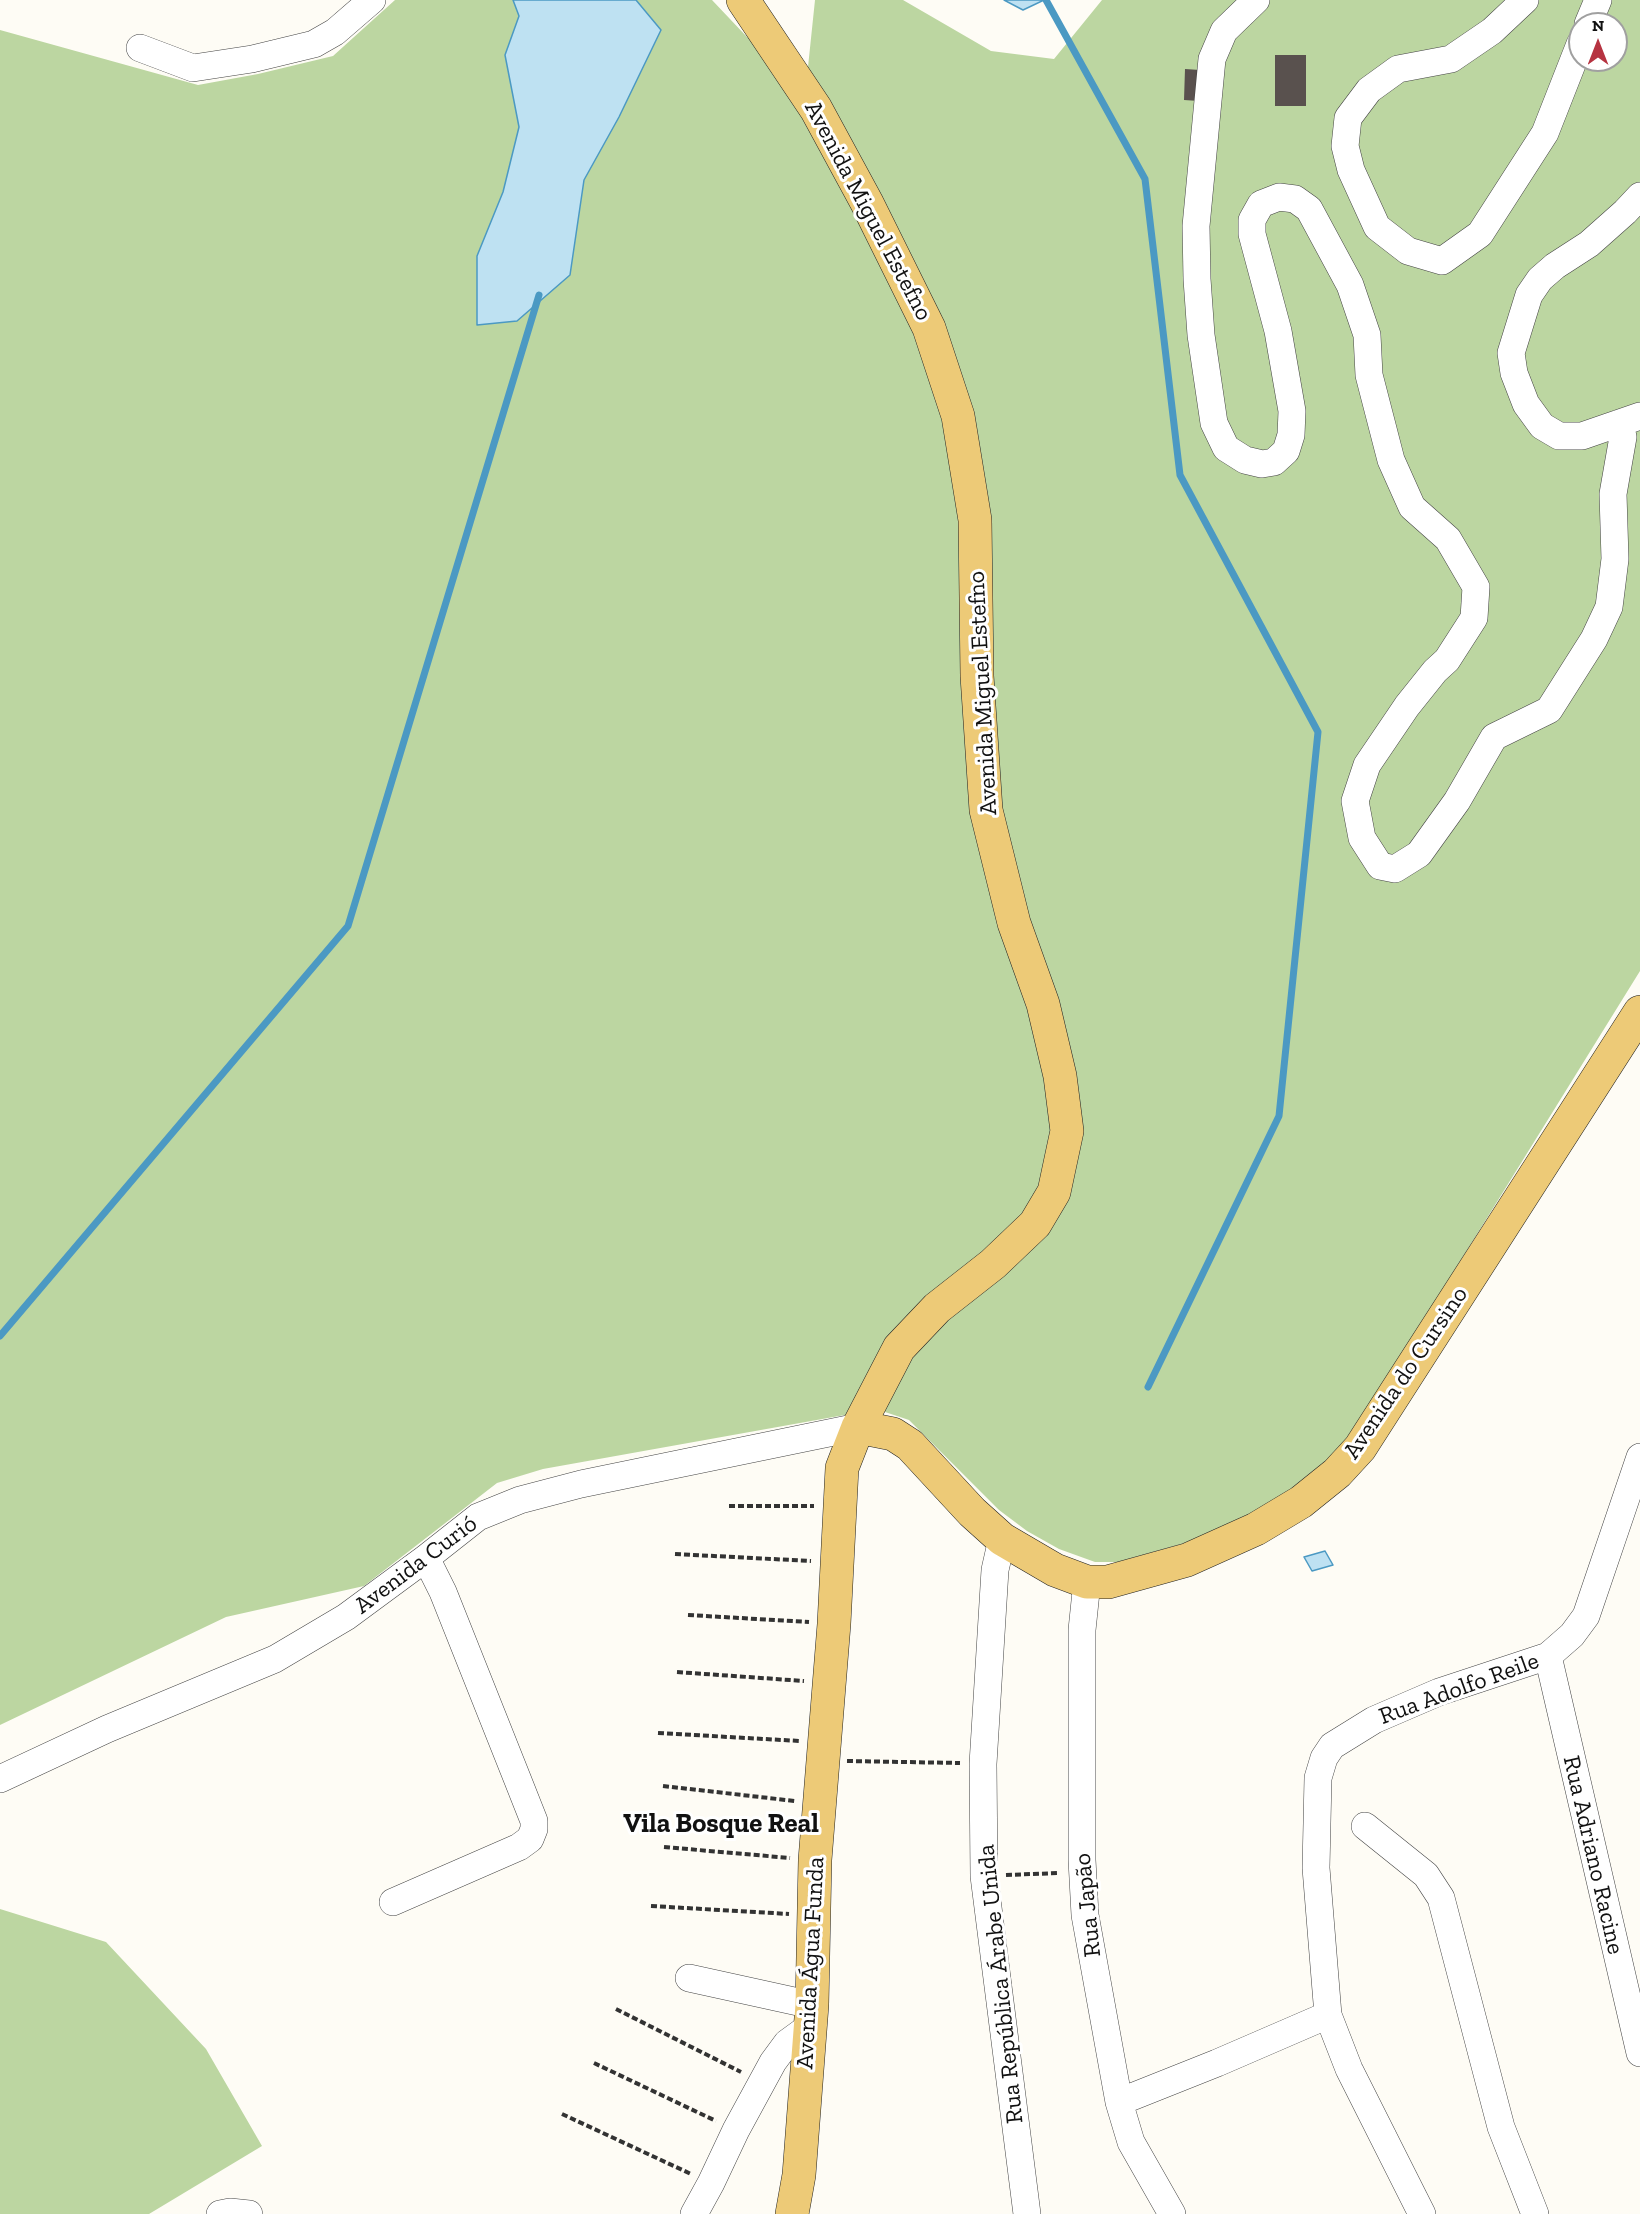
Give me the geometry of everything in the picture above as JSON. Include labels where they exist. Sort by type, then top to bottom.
[{"type":"main road","name":"Avenida Miguel Estefno","points":[[743,0],[816,109],[867,203],[929,328],[958,416],[975,520],[977,676],[986,810],[1014,923],[1043,1004],[1060,1076],[1067,1131],[1054,1192],[1035,1224],[993,1264],[937,1308],[899,1348],[858,1428]]},
{"type":"main road","name":"Avenida do Cursino","points":[[858,1428],[893,1434],[910,1445],[972,1512],[1002,1539],[1055,1570],[1087,1582],[1108,1582],[1187,1560],[1256,1529],[1301,1502],[1337,1473],[1360,1448],[1640,1012]]},
{"type":"main road","name":"Avenida Água Funda","points":[[792,2214],[799,2175],[810,2016],[815,1860],[834,1623],[842,1468],[858,1428]]},
{"type":"street","points":[[140,48],[193,68],[252,59],[314,44],[334,32],[372,0]]},
{"type":"street","points":[[1256,0],[1224,31],[1212,59],[1196,226],[1201,335],[1214,423],[1226,448],[1245,460],[1262,464],[1274,462],[1286,451],[1291,435],[1292,411],[1278,331],[1252,234],[1252,220],[1261,204],[1279,197],[1295,199],[1309,209],[1350,285],[1367,335],[1369,375],[1391,460],[1412,507],[1448,539],[1476,587],[1474,618],[1447,660],[1435,671],[1407,706],[1367,765],[1355,801],[1362,838],[1380,866],[1395,869],[1419,854],[1457,801],[1494,737],[1549,710],[1594,639],[1609,607],[1615,559],[1613,494],[1623,437],[1630,420]]},
{"type":"street","points":[[1525,0],[1492,31],[1451,59],[1398,69],[1369,90],[1348,118],[1345,146],[1355,180],[1377,227],[1408,251],[1442,261],[1480,234],[1545,133],[1569,72]]},
{"type":"street","points":[[1630,420],[1582,436],[1559,436],[1542,426],[1526,404],[1514,373],[1511,353],[1529,295],[1540,279],[1589,243],[1640,196]]},
{"type":"street","name":"Avenida Curió","points":[[0,1779],[107,1729],[275,1659],[346,1617],[478,1517],[520,1500],[581,1484],[858,1428]]},
{"type":"street","name":"Rua Adolfo Reile","points":[[1328,2015],[1316,1868],[1317,1778],[1324,1758],[1332,1746],[1374,1720],[1439,1692],[1548,1656],[1572,1635],[1586,1616],[1640,1457]]},
{"type":"street","name":"Rua República Árabe Unida","points":[[1002,1539],[995,1570],[983,1764],[984,1876],[1027,2214]]},
{"type":"street","points":[[393,1902],[519,1847],[530,1839],[534,1829],[534,1821],[443,1592],[426,1558]]},
{"type":"street","name":"Rua Japão","points":[[1087,1582],[1082,1630],[1082,1872],[1085,1915],[1119,2102],[1131,2142],[1172,2214]]},
{"type":"street","name":"Rua Adriano Racine","points":[[1548,1656],[1640,2053]]},
{"type":"street","points":[[1365,1826],[1426,1875],[1441,1898],[1501,2127],[1535,2214]]},
{"type":"street","points":[[689,1978],[810,2016],[773,2062],[694,2214]]},
{"type":"street","points":[[1119,2102],[1328,2015],[1349,2069],[1422,2214]]},
{"type":"street","points":[[220,2214],[230,2212],[249,2214]]},
{"type":"path","points":[[729,1506],[839,1506]]},
{"type":"path","points":[[675,1554],[836,1563]]},
{"type":"path","points":[[688,1615],[834,1623]]},
{"type":"path","points":[[677,1672],[829,1682]]},
{"type":"path","points":[[658,1733],[824,1751],[983,1764]]},
{"type":"path","points":[[663,1786],[819,1803]]},
{"type":"path","points":[[664,1847],[815,1860]]},
{"type":"path","points":[[984,1876],[1082,1872]]},
{"type":"path","points":[[651,1906],[814,1916]]},
{"type":"path","points":[[616,2009],[763,2083]]},
{"type":"path","points":[[594,2063],[736,2130]]},
{"type":"path","points":[[562,2114],[711,2183]]},
{"type":"green space","points":[[395,0],[712,0],[747,37],[808,67],[815,0],[903,0],[991,51],[1054,59],[1102,0],[1640,0],[1640,971],[1350,1439],[1310,1477],[1268,1507],[1192,1541],[1118,1562],[1095,1562],[1059,1549],[1027,1531],[999,1510],[909,1420],[879,1410],[543,1469],[497,1483],[364,1586],[226,1617],[0,1725],[0,30],[198,85],[258,74],[333,56]]},
{"type":"green space","points":[[0,1909],[106,1942],[206,2049],[262,2146],[149,2214],[0,2214]]},
{"type":"water","points":[[513,0],[636,0],[661,30],[619,117],[584,180],[570,275],[517,321],[477,325],[477,256],[503,192],[519,127],[505,55],[519,16]]},
{"type":"water","points":[[1004,0],[1044,0],[1023,10]]},
{"type":"water","points":[[1325,1551],[1333,1565],[1312,1571],[1304,1557]]},
{"type":"building","points":[[1275,55],[1306,55],[1306,106],[1275,106]]},
{"type":"building","points":[[1185,69],[1200,70],[1199,101],[1184,100]]},
{"type":"waterway","points":[[1046,0],[1145,179],[1180,475],[1318,732],[1279,1116],[1148,1387]]},
{"type":"waterway","points":[[0,1336],[348,926],[539,295]]},
{"type":"district","name":"Vila Bosque Real","points":[[721,1824]]}]
